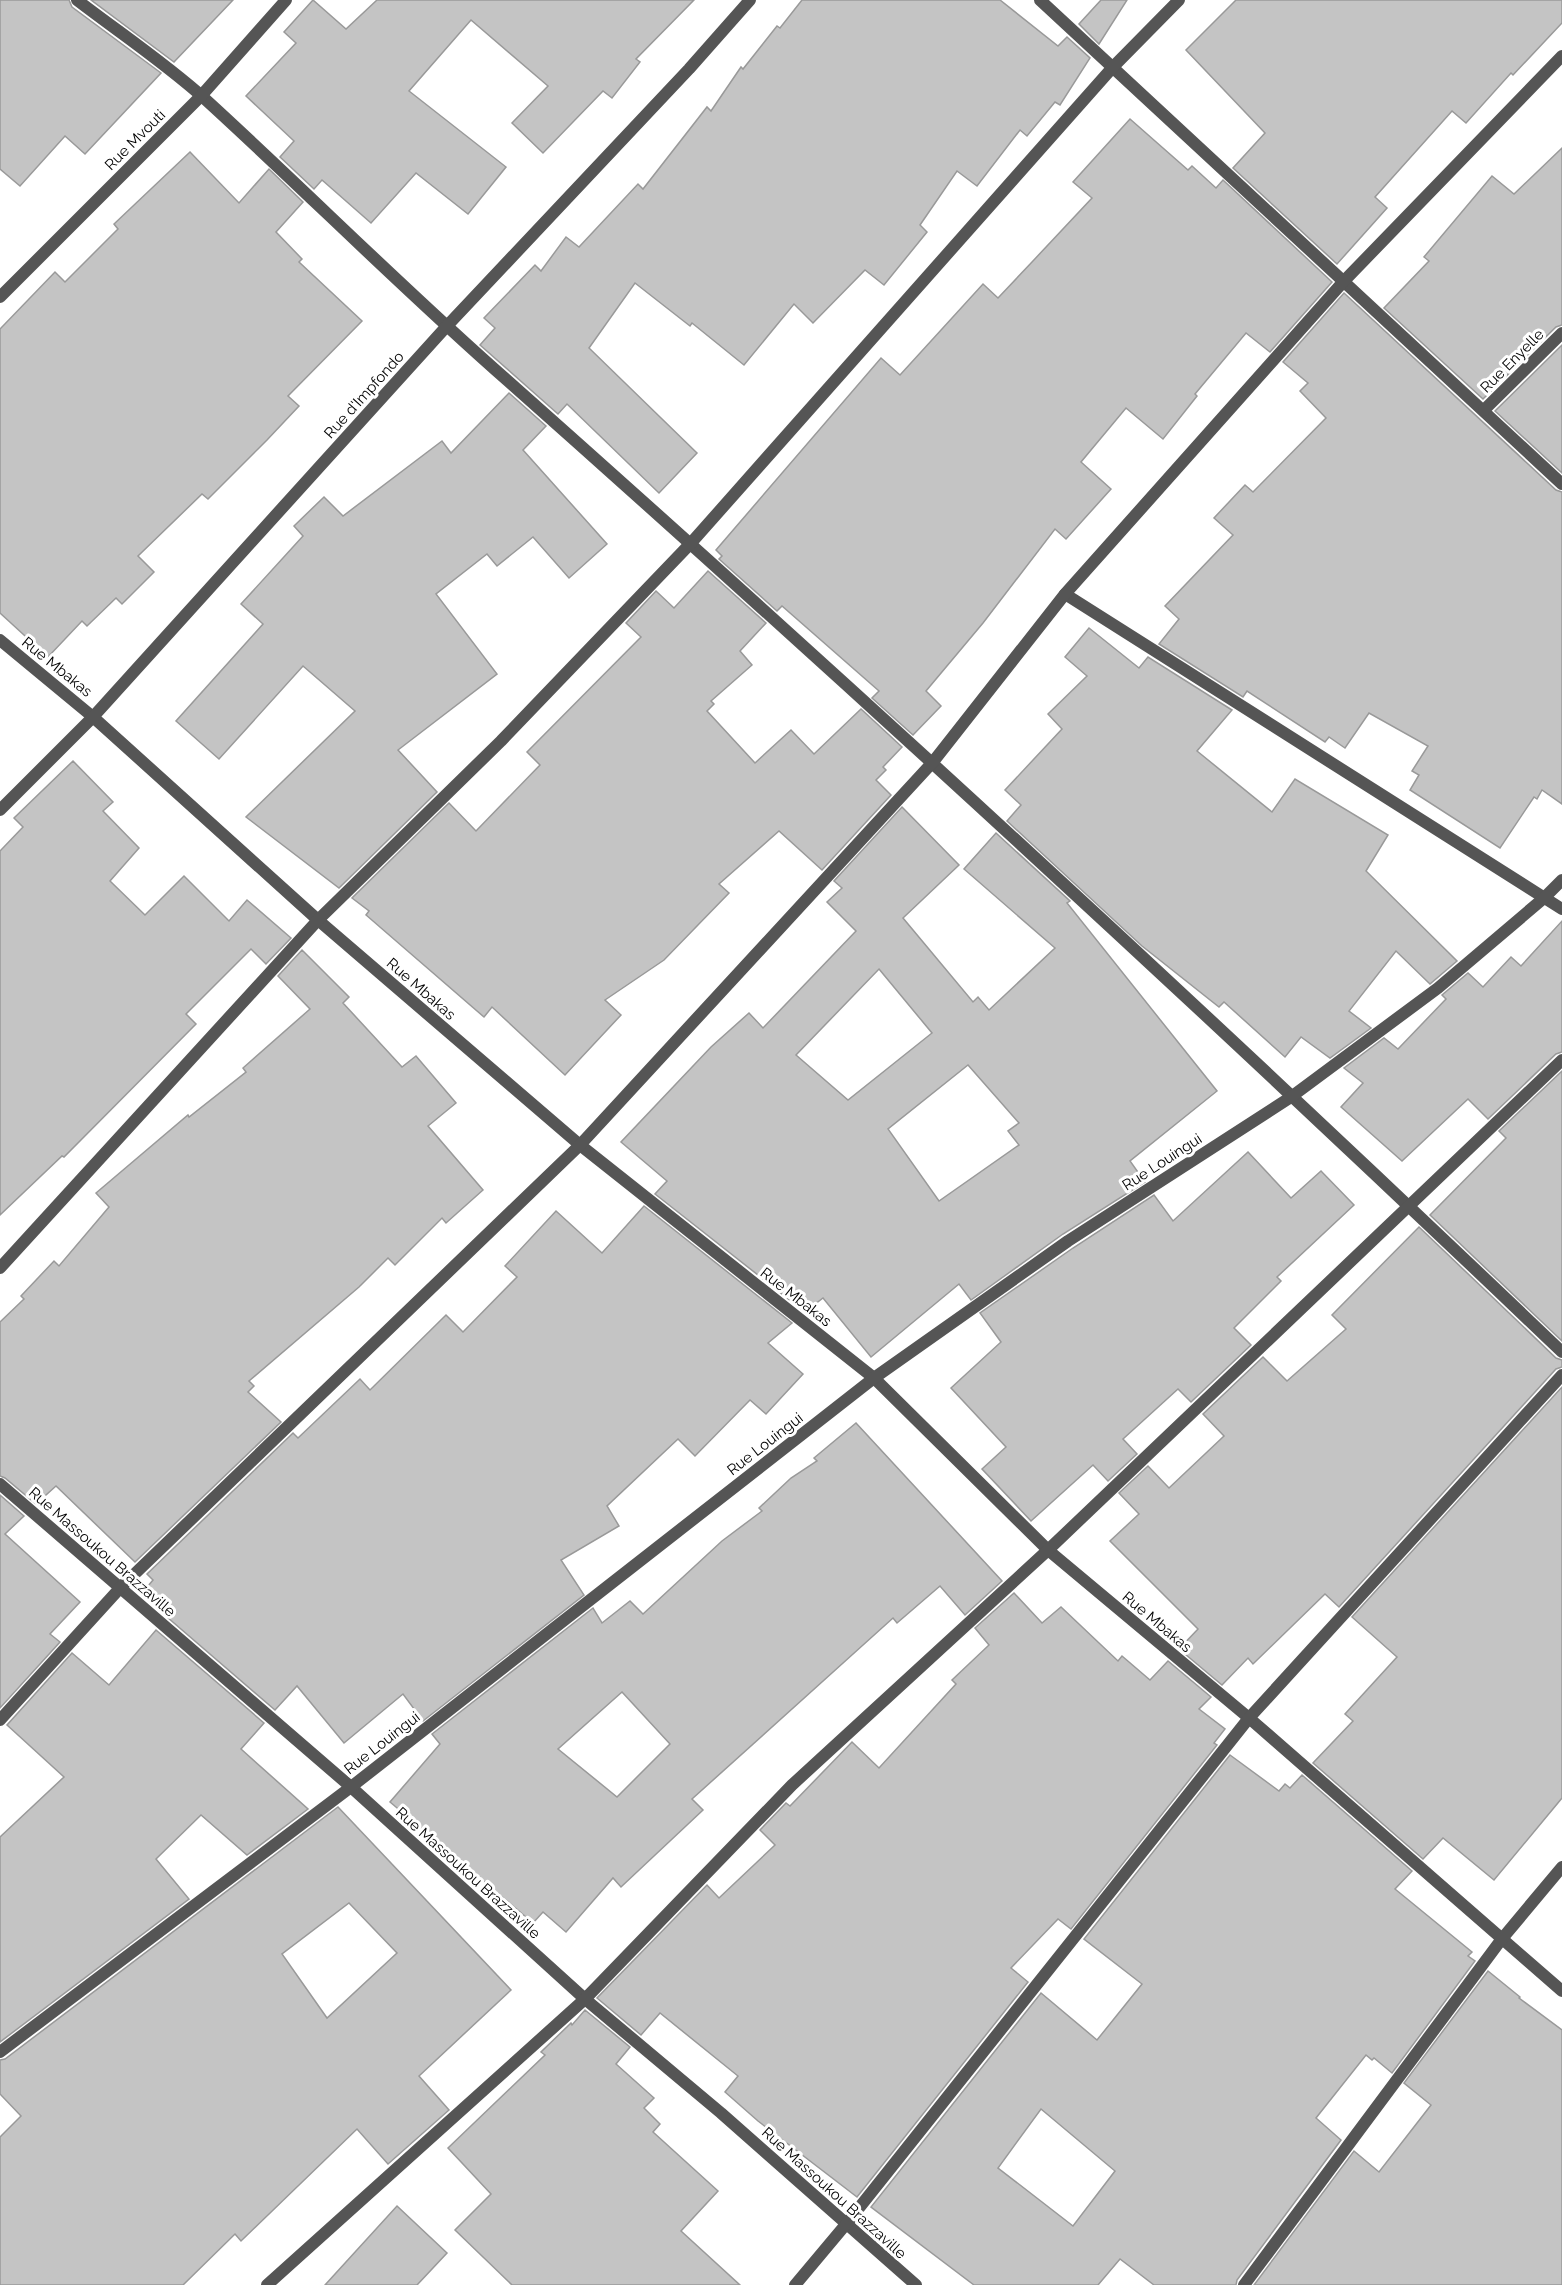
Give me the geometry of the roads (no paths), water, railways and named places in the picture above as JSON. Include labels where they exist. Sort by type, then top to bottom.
[{"type":"street","points":[[77,0],[201,96],[446,327],[691,543],[933,762],[1410,1206],[1562,1352]]},
{"type":"street","name":"Rue Mvouti","points":[[0,297],[201,96],[286,0]]},
{"type":"street","name":"Rue d'Impfondo","points":[[0,810],[93,717],[446,327],[689,69],[750,0]]},
{"type":"street","points":[[1040,0],[1562,483]]},
{"type":"street","points":[[0,1268],[318,920],[501,741],[691,543],[1113,68],[1179,0]]},
{"type":"street","points":[[0,1720],[121,1587],[580,1145],[933,762],[1065,594],[1344,281],[1562,56]]},
{"type":"street","name":"Rue Enyelle","points":[[1484,410],[1562,333]]},
{"type":"street","points":[[1065,594],[1562,909]]},
{"type":"street","name":"Rue Mbakas","points":[[0,640],[93,717],[318,920],[580,1145],[873,1378],[1048,1550],[1249,1718],[1562,1991]]},
{"type":"street","name":"Rue Louingui","points":[[0,2052],[351,1787],[873,1378],[1068,1241],[1291,1097],[1438,988],[1562,880]]},
{"type":"street","points":[[267,2285],[585,1999],[792,1785],[1048,1550],[1562,1060]]},
{"type":"street","points":[[795,2285],[847,2223],[1249,1718],[1562,1375]]},
{"type":"street","name":"Rue Massoukou Brazzaville","points":[[0,1484],[351,1787],[585,1999],[721,2113],[916,2285]]},
{"type":"street","points":[[1244,2285],[1501,1940],[1562,1867]]}]
